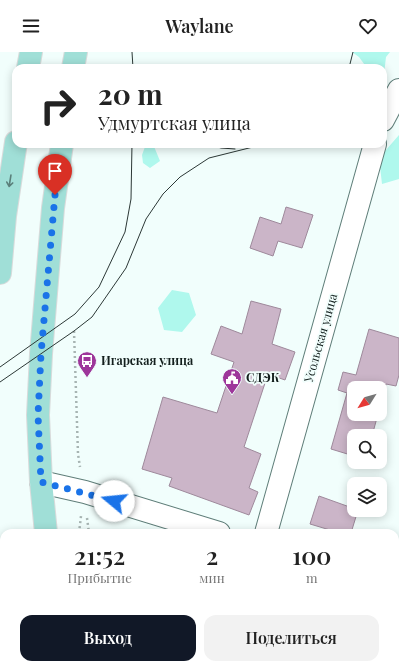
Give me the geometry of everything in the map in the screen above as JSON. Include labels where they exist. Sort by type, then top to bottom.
[{"type":"main road","points":[[29,64],[31,52]]},
{"type":"main road","points":[[74,64],[76,52]]},
{"type":"main road","points":[[0,273],[5,216],[15,148]]},
{"type":"main road","points":[[46,529],[41,482],[38,415],[41,354],[54,208],[62,148]]},
{"type":"street","points":[[387,112],[399,90]]},
{"type":"street","name":"Усольская улица","points":[[267,529],[374,148]]},
{"type":"street","points":[[41,482],[85,492],[206,529]]},
{"type":"path","points":[[74,331],[78,454],[85,492],[89,529]]},
{"type":"green space","points":[[352,52],[390,52],[386,57],[385,64],[364,64],[359,57]]},
{"type":"green space","points":[[399,135],[399,179],[382,184],[379,158]]},
{"type":"green space","points":[[145,148],[155,148],[160,161],[150,168],[143,163],[142,155]]},
{"type":"green space","points":[[172,290],[189,293],[196,315],[182,332],[164,330],[158,308]]},
{"type":"building","points":[[286,207],[313,215],[302,248],[278,241],[273,256],[250,248],[260,217],[281,224]]},
{"type":"building","points":[[251,301],[281,309],[272,344],[295,352],[285,380],[268,374],[244,447],[261,454],[249,488],[258,492],[249,515],[169,486],[172,478],[142,469],[163,397],[217,413],[234,362],[211,354],[221,326],[242,334]]},
{"type":"building","points":[[369,329],[399,338],[399,375],[396,386],[387,384],[387,381],[347,381],[347,393],[338,390],[343,372],[356,375]]},
{"type":"building","points":[[347,393],[347,421],[376,421],[374,429],[347,429],[347,454],[331,449]]},
{"type":"building","points":[[319,496],[347,506],[347,517],[356,517],[352,529],[327,529],[310,524]]},
{"type":"tram line","points":[[132,52],[133,64]]},
{"type":"tram line","points":[[350,64],[353,52]]},
{"type":"tram line","points":[[0,367],[75,314],[99,287],[125,232],[131,199],[132,148]]},
{"type":"tram line","points":[[221,148],[235,149]]},
{"type":"tram line","points":[[0,382],[92,317],[126,268],[146,219],[163,194],[180,177],[209,158],[249,148]]},
{"type":"place","name":"Игарская улица","points":[[87,378]]},
{"type":"place","name":"СДЭК","points":[[232,395]]},
{"type":"route","points":[[55,195],[41,354],[38,415],[41,482],[85,492],[114,501]]}]
